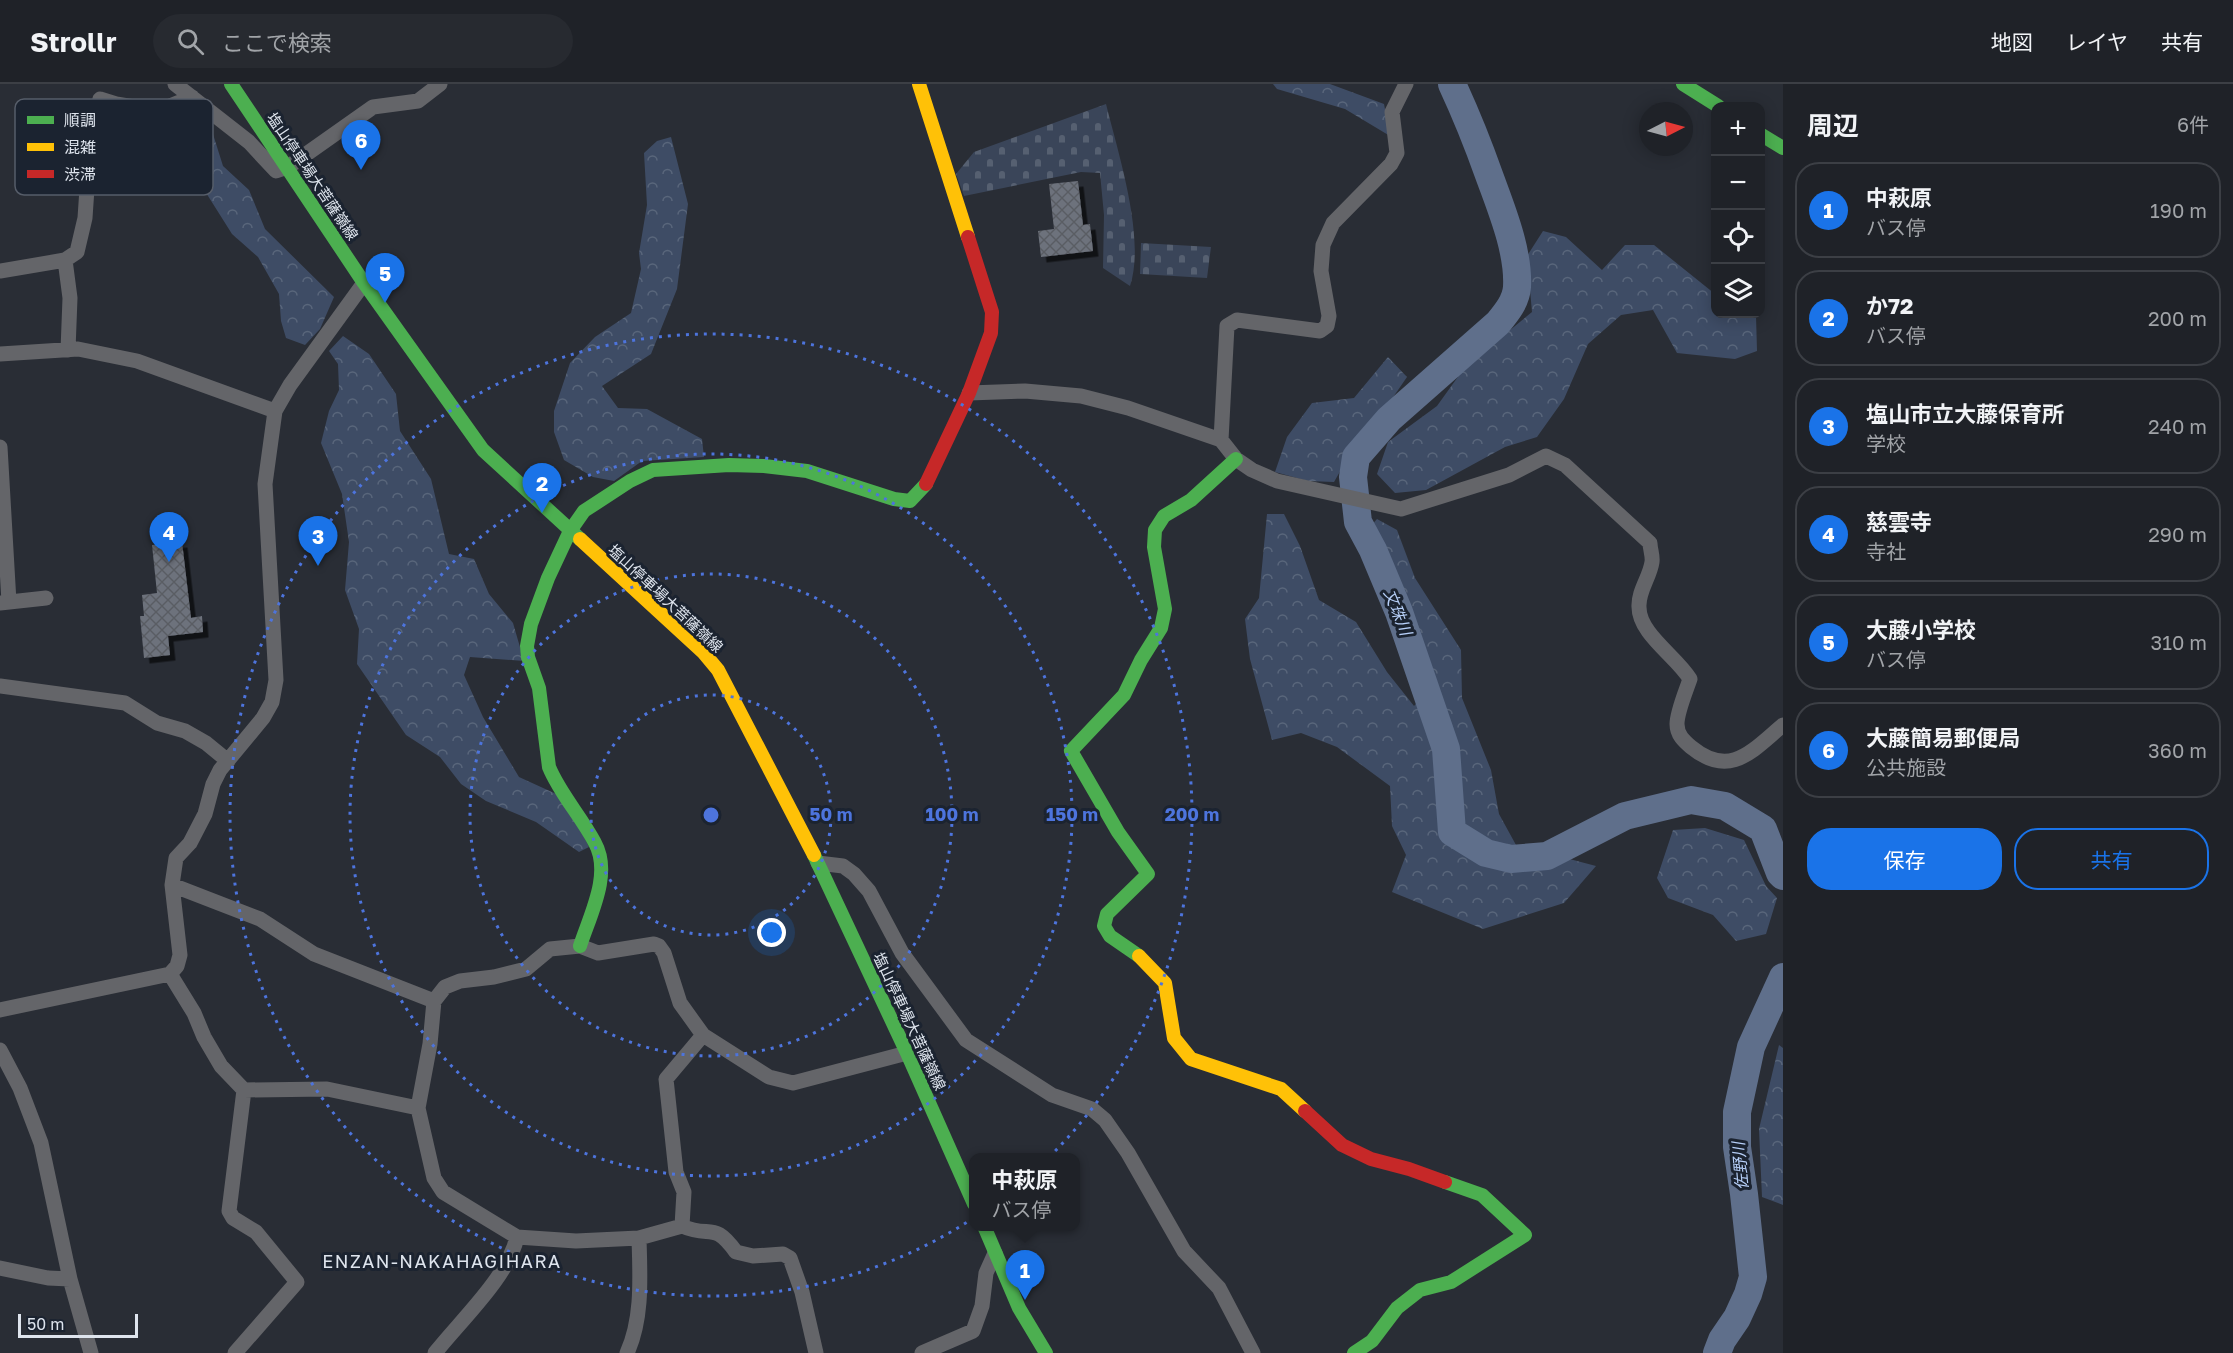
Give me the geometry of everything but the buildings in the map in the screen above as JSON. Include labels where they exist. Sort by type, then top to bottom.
[{"type":"main road","name":"塩山停車場大菩薩嶺線","points":[[231,84],[364,283],[483,450],[703,652],[718,670],[818,863],[907,1053],[969,1193]]},
{"type":"main road","points":[[580,946],[601,879],[600,854],[549,767],[539,687],[528,657],[527,646],[531,624],[548,578],[570,531],[584,511],[630,481],[653,470],[729,465],[807,471],[894,500],[910,501],[926,485],[969,393],[991,333],[992,312],[919,84]]},
{"type":"main road","points":[[1683,84],[1712,102]]},
{"type":"main road","points":[[1765,137],[1783,148]]},
{"type":"main road","points":[[1236,459],[1191,500],[1164,516],[1155,530],[1154,547],[1165,609],[1161,628],[1141,660],[1124,695],[1071,751],[1118,832],[1148,874],[1107,914],[1104,926],[1110,936],[1145,961],[1165,983],[1174,1038],[1191,1059],[1281,1089],[1342,1145],[1371,1159],[1409,1169],[1482,1195],[1525,1235],[1451,1282],[1420,1290],[1397,1308],[1372,1341],[1354,1353]]},
{"type":"main road","points":[[986,1231],[1019,1309],[1033,1336],[1046,1353]]},
{"type":"street","points":[[176,84],[195,99]]},
{"type":"street","points":[[213,114],[249,142],[276,171],[288,167],[373,107],[418,101],[440,84]]},
{"type":"street","points":[[1221,440],[1227,326],[1237,320],[1320,331],[1327,326],[1329,316],[1321,272],[1323,245],[1333,223],[1391,164],[1397,153],[1392,112],[1406,84]]},
{"type":"street","points":[[187,99],[192,97]]},
{"type":"street","points":[[0,271],[65,260],[77,252],[86,218],[87,195]]},
{"type":"street","points":[[65,260],[70,298],[68,350]]},
{"type":"street","points":[[0,1010],[170,974],[177,966],[180,955],[172,885],[176,858],[190,843],[206,814],[213,784],[228,761],[263,718],[272,702],[276,680],[265,484],[274,411],[290,385],[364,283]]},
{"type":"street","points":[[0,354],[78,349],[137,361],[274,411]]},
{"type":"street","points":[[969,393],[1025,392],[1081,396],[1128,408],[1221,440],[1236,459],[1252,470],[1277,481],[1401,509],[1498,479],[1546,456],[1565,465],[1650,543],[1653,562],[1638,605],[1640,619],[1649,633],[1683,667],[1690,679],[1677,724],[1681,738],[1700,754],[1715,761],[1732,761],[1745,756],[1783,725]]},
{"type":"street","points":[[0,447],[4,603],[46,598]]},
{"type":"street","points":[[0,686],[125,704],[157,723],[185,731],[206,743],[228,761]]},
{"type":"street","points":[[818,863],[843,866],[854,874],[869,891],[902,953],[966,1040],[1052,1095],[1092,1109],[1105,1120],[1128,1153],[1184,1251],[1219,1288],[1253,1353]]},
{"type":"street","points":[[172,885],[260,919],[315,954],[434,1001]]},
{"type":"street","points":[[816,1353],[802,1292],[790,1258],[783,1254],[753,1256],[736,1252],[726,1238],[714,1230],[694,1231],[682,1226],[639,1238],[576,1241],[517,1237],[443,1192],[434,1178],[418,1108],[430,1044],[434,1001],[446,987],[460,981],[494,977],[526,969],[550,949],[580,946],[598,953],[642,944],[654,944],[659,946],[664,953],[680,1003],[703,1035],[769,1077],[793,1083],[907,1053]]},
{"type":"street","points":[[170,974],[194,1013],[204,1037],[221,1066],[244,1090],[327,1089],[418,1108]]},
{"type":"street","points":[[682,1226],[684,1192],[676,1172],[666,1079],[703,1035]]},
{"type":"street","points":[[0,1050],[20,1088],[41,1143],[70,1279],[91,1353]]},
{"type":"street","points":[[235,1353],[248,1346],[297,1282],[256,1232],[233,1218],[229,1211],[244,1090]]},
{"type":"street","points":[[435,1353],[498,1278],[515,1246],[517,1237]]},
{"type":"street","points":[[627,1353],[636,1334],[640,1276],[639,1238]]},
{"type":"street","points":[[922,1353],[973,1331],[982,1306],[986,1273],[995,1253]]},
{"type":"street","points":[[0,1268],[48,1278],[70,1279]]},
{"type":"green space","points":[[1273,84],[1330,84],[1384,104],[1390,136],[1345,109],[1277,89]]},
{"type":"green space","points":[[1106,104],[1133,220],[1134,266],[1130,286],[1103,268],[1104,215],[1100,173],[1081,172],[964,196],[956,174],[974,152]]},
{"type":"green space","points":[[213,134],[223,166],[249,190],[265,229],[334,297],[320,329],[305,345],[286,338],[281,321],[279,294],[258,257],[232,234],[207,195],[213,195]]},
{"type":"green space","points":[[671,137],[688,204],[677,289],[651,354],[602,386],[618,408],[647,409],[702,439],[704,457],[642,461],[614,481],[593,477],[564,460],[554,432],[554,411],[570,363],[595,337],[631,313],[641,269],[639,253],[647,205],[644,153],[657,141]]},
{"type":"green space","points":[[1543,231],[1566,237],[1602,270],[1625,245],[1654,245],[1711,291],[1711,318],[1756,318],[1757,351],[1735,359],[1677,353],[1653,310],[1621,315],[1588,344],[1564,399],[1537,437],[1505,447],[1426,490],[1395,493],[1377,474],[1388,442],[1437,406],[1465,367],[1532,312],[1527,256]]},
{"type":"green space","points":[[1141,243],[1211,247],[1207,278],[1140,274]]},
{"type":"green space","points":[[343,336],[369,354],[396,394],[400,431],[431,479],[449,554],[474,559],[489,594],[513,623],[524,661],[470,657],[464,675],[483,717],[519,777],[565,798],[589,847],[579,852],[536,822],[486,801],[461,784],[440,757],[406,735],[357,664],[359,629],[345,590],[349,542],[342,494],[321,443],[329,411],[339,390],[338,364],[329,351]]},
{"type":"green space","points":[[1388,357],[1407,377],[1387,406],[1363,431],[1334,482],[1308,481],[1275,472],[1287,437],[1312,403],[1354,398]]},
{"type":"green space","points":[[1267,514],[1284,514],[1300,546],[1319,600],[1356,622],[1387,672],[1414,706],[1433,685],[1409,616],[1370,527],[1377,519],[1397,530],[1415,578],[1461,650],[1462,698],[1491,770],[1499,814],[1516,845],[1596,866],[1564,903],[1483,929],[1392,892],[1406,855],[1392,826],[1390,786],[1337,747],[1301,733],[1272,740],[1250,659],[1245,619],[1259,598]]},
{"type":"green space","points":[[1705,828],[1744,840],[1766,886],[1777,898],[1766,934],[1736,941],[1713,915],[1668,898],[1657,878],[1673,830]]},
{"type":"green space","points":[[1779,1045],[1783,1048],[1783,1205],[1762,1197],[1759,1129]]},
{"type":"waterway","name":"文珠川","points":[[1452,84],[1476,140],[1508,230],[1517,273],[1515,297],[1498,323],[1389,419],[1356,457],[1353,477],[1358,522],[1373,550],[1399,612],[1446,749],[1452,832],[1486,853],[1511,859],[1547,856],[1625,816],[1691,800],[1725,806],[1763,829],[1783,876]]},
{"type":"waterway","name":"佐野川","points":[[1717,1353],[1722,1340],[1737,1318],[1753,1277],[1737,1147],[1737,1112],[1751,1047],[1783,977]]},
{"type":"traffic: fast","points":[[231,84],[364,283],[483,450],[580,539]]},
{"type":"traffic: fast","points":[[1683,84],[1712,102]]},
{"type":"traffic: fast","points":[[1765,137],[1783,148]]},
{"type":"traffic: fast","points":[[1139,956],[1110,936],[1104,926],[1107,914],[1148,874],[1118,832],[1071,751],[1124,695],[1141,660],[1161,628],[1165,609],[1154,547],[1155,530],[1164,516],[1191,500],[1236,459]]},
{"type":"traffic: fast","points":[[580,946],[598,894],[600,855],[549,767],[539,688],[528,657],[527,646],[531,624],[548,578],[570,531],[584,511],[630,481],[653,470],[729,465],[807,471],[894,499],[910,501],[926,484]]},
{"type":"traffic: fast","points":[[814,855],[907,1053],[969,1193]]},
{"type":"traffic: fast","points":[[1354,1353],[1372,1341],[1397,1308],[1420,1290],[1451,1282],[1525,1235],[1482,1195],[1445,1182]]},
{"type":"traffic: fast","points":[[986,1231],[1019,1308],[1046,1353]]},
{"type":"traffic: slow","points":[[919,84],[968,237]]},
{"type":"traffic: slow","points":[[580,539],[703,652],[718,670],[814,855]]},
{"type":"traffic: slow","points":[[1139,956],[1165,983],[1174,1038],[1191,1059],[1281,1089],[1305,1111]]},
{"type":"traffic: jam","points":[[926,484],[969,393],[991,333],[992,312],[968,237]]},
{"type":"traffic: jam","points":[[1305,1111],[1342,1145],[1371,1159],[1445,1182]]},
{"type":"place","name":"大藤簡易郵便局","points":[[361,170]]},
{"type":"place","name":"大藤小学校","points":[[385,303]]},
{"type":"place","name":"か72","points":[[542,513]]},
{"type":"place","name":"慈雲寺","points":[[169,562]]},
{"type":"place","name":"塩山市立大藤保育所","points":[[318,566]]},
{"type":"place","name":"中萩原","points":[[1025,1300]]},
{"type":"district","name":"ENZAN-NAKAHAGIHARA","points":[[442,1261]]}]
